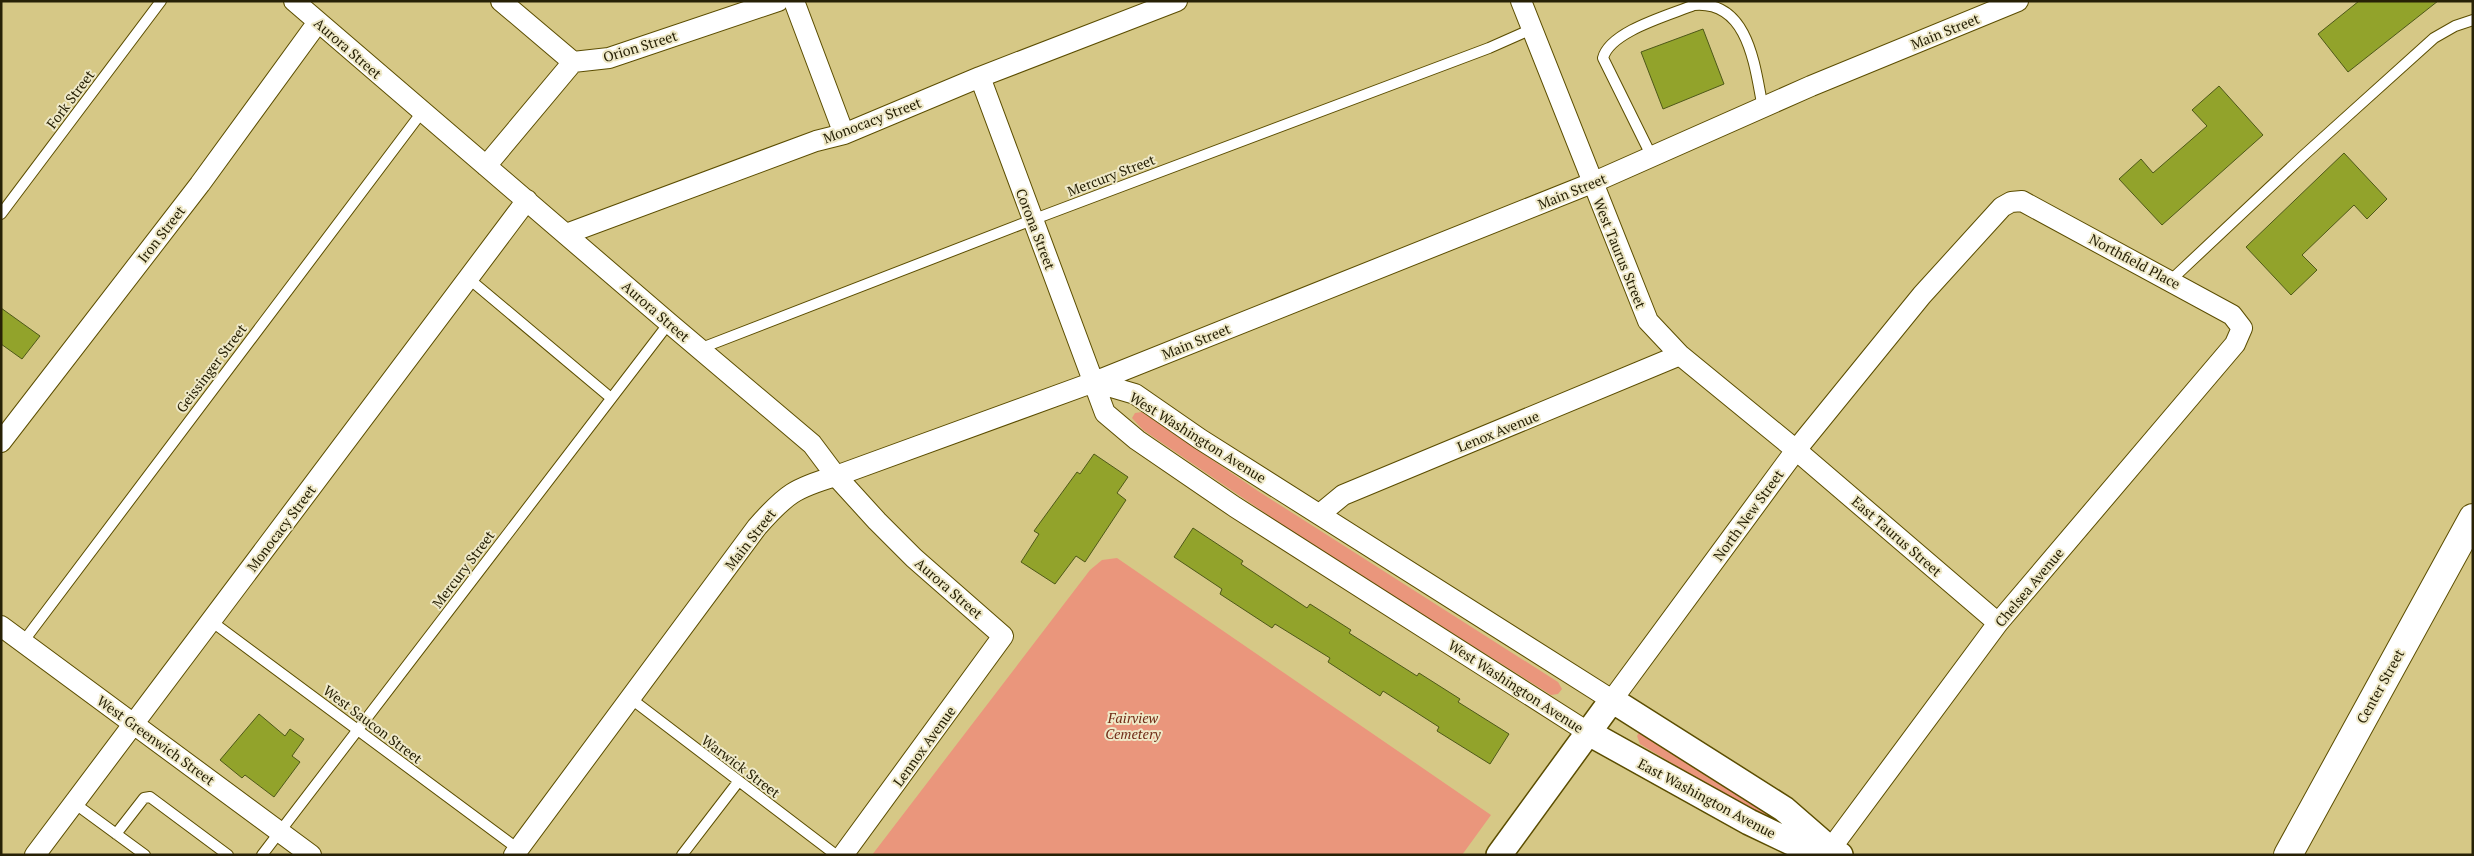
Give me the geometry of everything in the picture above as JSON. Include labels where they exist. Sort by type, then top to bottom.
[{"type":"main road","name":"Center Street","points":[[2288,855],[2473,518]]},
{"type":"street","name":"Aurora Street","points":[[294,1],[812,444],[836,476],[877,521],[914,558],[1003,636]]},
{"type":"street","points":[[486,166],[573,62],[501,1]]},
{"type":"street","name":"Orion Street","points":[[573,62],[609,58],[778,1]]},
{"type":"street","points":[[794,1],[844,134]]},
{"type":"street","name":"Monocacy Street","points":[[566,234],[816,141],[844,134],[980,76],[1177,1]]},
{"type":"street","name":"West Taurus Street","points":[[1521,1],[1648,321],[1680,355],[1796,450]]},
{"type":"street","name":"Main Street","points":[[516,852],[757,527],[778,503],[804,486],[1094,382],[1592,183],[1763,108],[2018,1]]},
{"type":"street","name":"Iron Street","points":[[1,442],[200,184],[318,22]]},
{"type":"street","name":"Corona Street","points":[[980,76],[1032,220],[1094,382]]},
{"type":"street","name":"Monocacy Street","points":[[35,855],[527,200]]},
{"type":"street","name":"Northfield Place","points":[[2022,201],[2232,314],[2242,328]]},
{"type":"street","name":"North New Street","points":[[1499,855],[1796,450],[1922,295],[2002,207],[2011,202],[2022,201]]},
{"type":"street","name":"Chelsea Avenue","points":[[1832,853],[1998,623],[2235,344],[2242,328]]},
{"type":"street","name":"Lenox Avenue","points":[[1320,514],[1343,495],[1680,355]]},
{"type":"street","name":"West Washington Avenue","points":[[1094,382],[1135,394],[1200,438],[1612,700]]},
{"type":"street","name":"West Washington Avenue","points":[[1094,382],[1105,413],[1137,440],[1235,507],[1589,733]]},
{"type":"street","name":"East Taurus Street","points":[[1796,450],[1998,623]]},
{"type":"street","name":"West Greenwich Street","points":[[1,626],[312,855]]},
{"type":"street","name":"Lennox Avenue","points":[[843,855],[1003,636]]},
{"type":"street","name":"East Washington Avenue","points":[[1612,700],[1784,809],[1832,853]]},
{"type":"street","name":"East Washington Avenue","points":[[1589,733],[1748,822],[1793,843],[1832,853]]},
{"type":"lane","name":"Fork Street","points":[[1,214],[161,1]]},
{"type":"lane","points":[[1652,156],[1603,58],[1608,45],[1623,34],[1694,5],[1706,2],[1727,9],[1735,15],[1751,52],[1763,108]]},
{"type":"lane","points":[[2171,280],[2303,156],[2434,38],[2455,26],[2473,20]]},
{"type":"lane","name":"Mercury Street","points":[[700,349],[1032,220],[1488,48],[1532,29]]},
{"type":"lane","name":"Geissinger Street","points":[[23,642],[422,112]]},
{"type":"lane","points":[[468,278],[611,398]]},
{"type":"lane","name":"Mercury Street","points":[[262,855],[669,323]]},
{"type":"lane","name":"West Saucon Street","points":[[211,621],[358,730],[516,852]]},
{"type":"lane","name":"Warwick Street","points":[[630,698],[836,855]]},
{"type":"lane","points":[[682,855],[738,782]]},
{"type":"lane","points":[[116,834],[144,798],[150,796],[228,855]]},
{"type":"lane","points":[[74,803],[145,855]]},
{"type":"green space","points":[[1142,412],[1258,491],[1558,682],[1562,689],[1558,694],[1551,695],[1315,547],[1143,430],[1132,418],[1135,413]]},
{"type":"green space","name":"Fairview Cemetery","points":[[1117,558],[1491,815],[1462,855],[872,855],[1090,570],[1102,560]]},
{"type":"green space","points":[[1641,729],[1793,827],[1784,831],[1640,744],[1637,736]]},
{"type":"building","points":[[2359,1],[2438,1],[2348,72],[2318,34]]},
{"type":"building","points":[[1703,29],[1724,84],[1663,109],[1641,52]]},
{"type":"building","points":[[2219,86],[2263,135],[2162,225],[2119,179],[2141,159],[2153,173],[2207,126],[2192,110]]},
{"type":"building","points":[[2344,153],[2387,199],[2367,219],[2354,205],[2302,255],[2317,270],[2291,295],[2246,247]]},
{"type":"building","points":[[1,308],[40,336],[22,359],[1,344]]},
{"type":"building","points":[[1094,454],[1128,477],[1117,493],[1126,500],[1085,562],[1076,556],[1055,584],[1021,562],[1039,534],[1034,531],[1077,472],[1080,474]]},
{"type":"building","points":[[1193,528],[1243,561],[1241,564],[1307,608],[1310,604],[1351,630],[1349,633],[1417,676],[1419,673],[1460,699],[1458,702],[1509,734],[1490,764],[1437,731],[1439,727],[1383,691],[1380,696],[1328,662],[1330,658],[1275,624],[1272,628],[1220,594],[1222,589],[1174,557]]},
{"type":"building","points":[[259,714],[285,736],[290,729],[304,739],[292,756],[300,762],[274,797],[245,775],[242,778],[220,760]]}]
